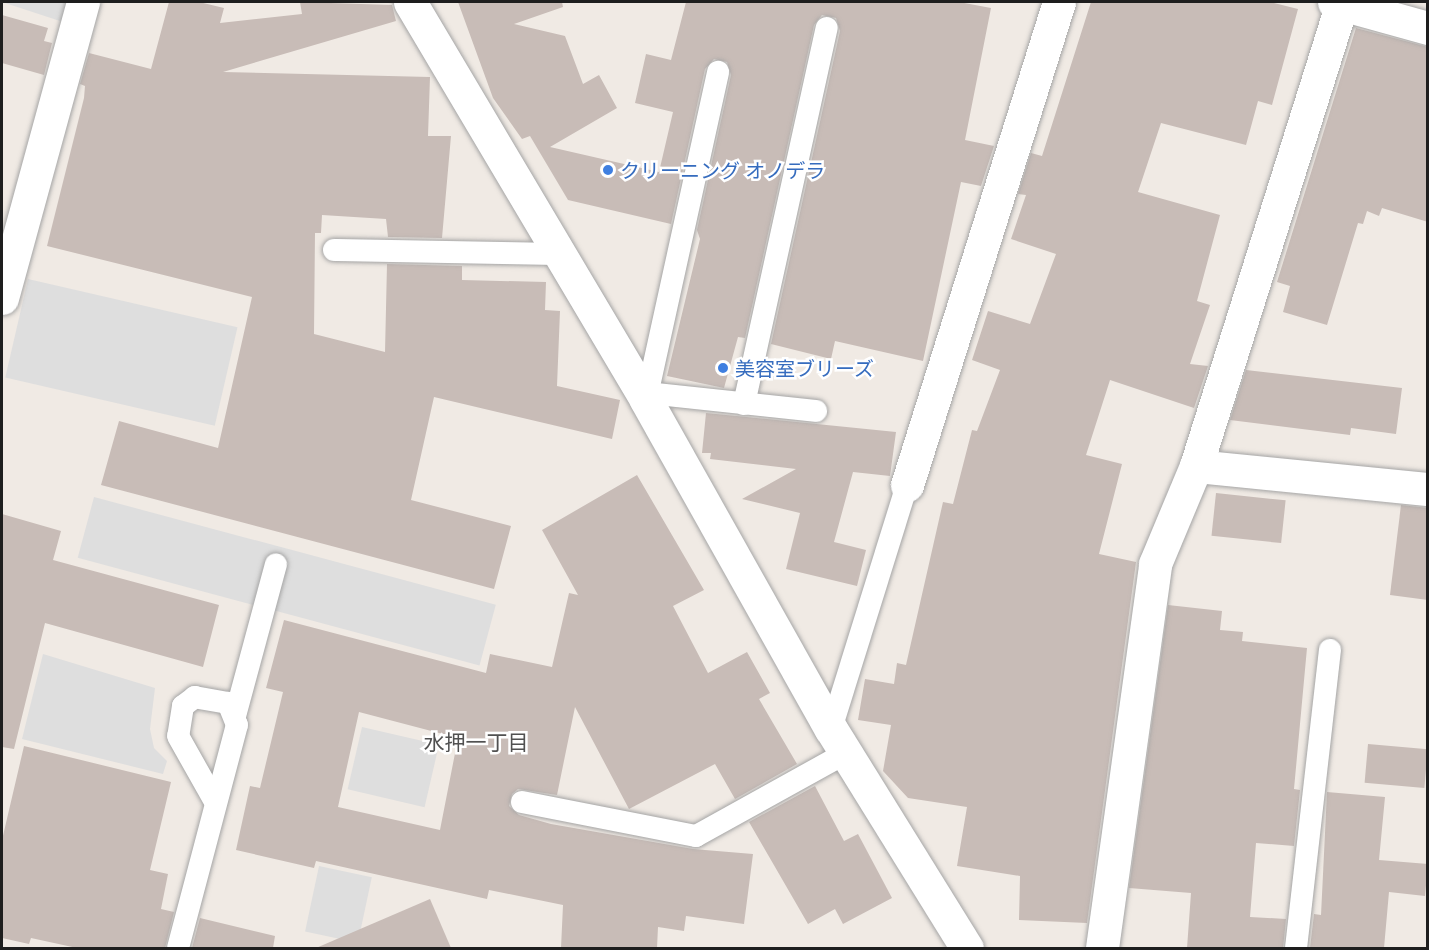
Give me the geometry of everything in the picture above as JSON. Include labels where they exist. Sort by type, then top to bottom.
[{"type":"street","points":[[2,298],[83,2]]},
{"type":"street","points":[[410,2],[647,397],[839,741],[967,948]]},
{"type":"street","points":[[907,485],[1059,2]]},
{"type":"street","points":[[1102,948],[1155,564],[1196,466],[1339,2],[1428,28]]},
{"type":"street","points":[[1196,466],[1428,489]]},
{"type":"lane","points":[[744,404],[826,28]]},
{"type":"lane","points":[[718,72],[647,397],[816,411]]},
{"type":"lane","points":[[334,250],[560,254]]},
{"type":"lane","points":[[522,802],[696,836],[839,741],[907,485]]},
{"type":"lane","points":[[235,716],[276,564]]},
{"type":"lane","points":[[1296,948],[1330,650]]},
{"type":"lane","points":[[178,948],[214,800],[237,725],[228,703],[195,697],[183,706],[177,722],[178,736],[214,800]]},
{"type":"shaded area","points":[[2,2],[69,2],[63,22]]},
{"type":"shaded area","points":[[28,279],[237,327],[215,426],[5,377]]},
{"type":"shaded area","points":[[94,497],[496,605],[480,666],[78,558]]},
{"type":"shaded area","points":[[43,654],[155,688],[150,729],[154,748],[167,761],[163,774],[22,739]]},
{"type":"shaded area","points":[[362,727],[439,745],[425,807],[348,789]]},
{"type":"shaded area","points":[[319,866],[372,877],[358,943],[305,932]]},
{"type":"building","points":[[169,2],[199,2],[224,8],[220,23],[302,14],[300,2],[392,5],[396,21],[223,72],[430,77],[428,136],[451,136],[442,238],[388,237],[386,219],[322,215],[321,233],[315,233],[314,334],[385,352],[387,264],[462,266],[462,280],[546,282],[545,310],[560,311],[557,386],[620,400],[612,439],[434,397],[411,500],[511,526],[494,589],[101,485],[119,421],[218,448],[252,297],[47,246],[84,98],[85,86],[80,84],[89,53],[151,69]]},
{"type":"building","points":[[458,2],[562,2],[563,7],[514,24],[565,36],[583,84],[599,75],[617,108],[550,147],[659,172],[673,112],[635,103],[646,54],[671,60],[686,2],[959,2],[991,8],[965,140],[994,146],[981,186],[961,182],[923,361],[835,341],[831,359],[771,344],[840,31],[836,18],[822,15],[814,25],[745,338],[738,337],[724,388],[667,376],[700,239],[697,230],[731,75],[727,62],[714,59],[705,69],[671,224],[568,200],[530,136],[522,139],[493,98]]},
{"type":"building","points":[[1091,2],[1270,2],[1298,9],[1272,105],[1258,101],[1246,145],[1161,123],[1138,192],[1220,215],[1197,301],[1210,305],[1190,364],[1208,366],[1194,408],[1110,380],[1086,455],[1122,464],[1099,554],[1136,562],[1087,923],[1019,920],[1020,876],[957,866],[967,807],[908,798],[883,771],[891,725],[858,720],[865,679],[894,684],[897,663],[906,665],[943,502],[953,504],[972,430],[977,431],[1000,370],[972,360],[988,311],[1030,324],[1056,254],[1011,239],[1026,195],[1018,194],[1031,153],[1042,156]]},
{"type":"building","points":[[2,15],[48,28],[44,41],[52,43],[44,75],[2,63]]},
{"type":"building","points":[[1356,28],[1428,47],[1428,222],[1382,208],[1379,216],[1367,211],[1363,224],[1358,223],[1327,325],[1283,312],[1290,286],[1277,282]]},
{"type":"building","points":[[1246,370],[1402,388],[1396,434],[1351,428],[1350,435],[1230,420]]},
{"type":"building","points":[[706,413],[896,432],[890,476],[853,472],[834,542],[866,550],[857,586],[786,569],[800,513],[742,499],[796,469],[710,459],[711,453],[702,453]]},
{"type":"building","points":[[637,475],[704,590],[673,606],[708,673],[747,652],[770,693],[759,699],[797,764],[735,799],[715,764],[629,809],[575,707],[557,795],[518,789],[512,794],[509,806],[519,815],[551,824],[693,849],[753,854],[744,924],[686,916],[684,931],[658,927],[657,948],[561,948],[563,905],[489,890],[487,899],[316,861],[314,868],[236,850],[250,786],[260,788],[283,692],[266,688],[284,620],[486,673],[490,654],[552,667],[569,593],[578,595],[542,530]],"holes":[[[359,712],[458,738],[440,830],[338,807]]]},
{"type":"building","points":[[1216,493],[1286,500],[1281,543],[1212,536]]},
{"type":"building","points":[[1401,505],[1428,508],[1428,600],[1390,595]]},
{"type":"building","points":[[2,514],[61,531],[53,560],[219,605],[203,667],[45,623],[14,749],[2,747]]},
{"type":"building","points":[[1168,605],[1222,611],[1220,630],[1243,632],[1242,641],[1307,648],[1294,789],[1300,790],[1294,846],[1256,843],[1250,917],[1286,919],[1283,948],[1187,948],[1191,893],[1129,888]]},
{"type":"building","points":[[1368,744],[1428,749],[1424,788],[1365,783]]},
{"type":"building","points":[[24,746],[171,782],[150,870],[168,874],[161,909],[174,912],[165,948],[77,948],[31,938],[29,944],[2,938],[2,840]]},
{"type":"building","points":[[815,786],[844,841],[858,834],[892,898],[843,924],[835,909],[808,924],[749,822]]},
{"type":"building","points":[[1327,792],[1385,797],[1379,860],[1428,864],[1425,896],[1389,892],[1384,948],[1310,948],[1314,914],[1321,915]]},
{"type":"building","points":[[430,899],[451,948],[316,948]]},
{"type":"building","points":[[200,918],[275,936],[273,948],[192,948]]},
{"type":"place","name":"クリーニング オノデラ","points":[[608,170]]},
{"type":"place","name":"美容室ブリーズ","points":[[723,368]]},
{"type":"district","name":"水押一丁目","points":[[476,742]]}]
